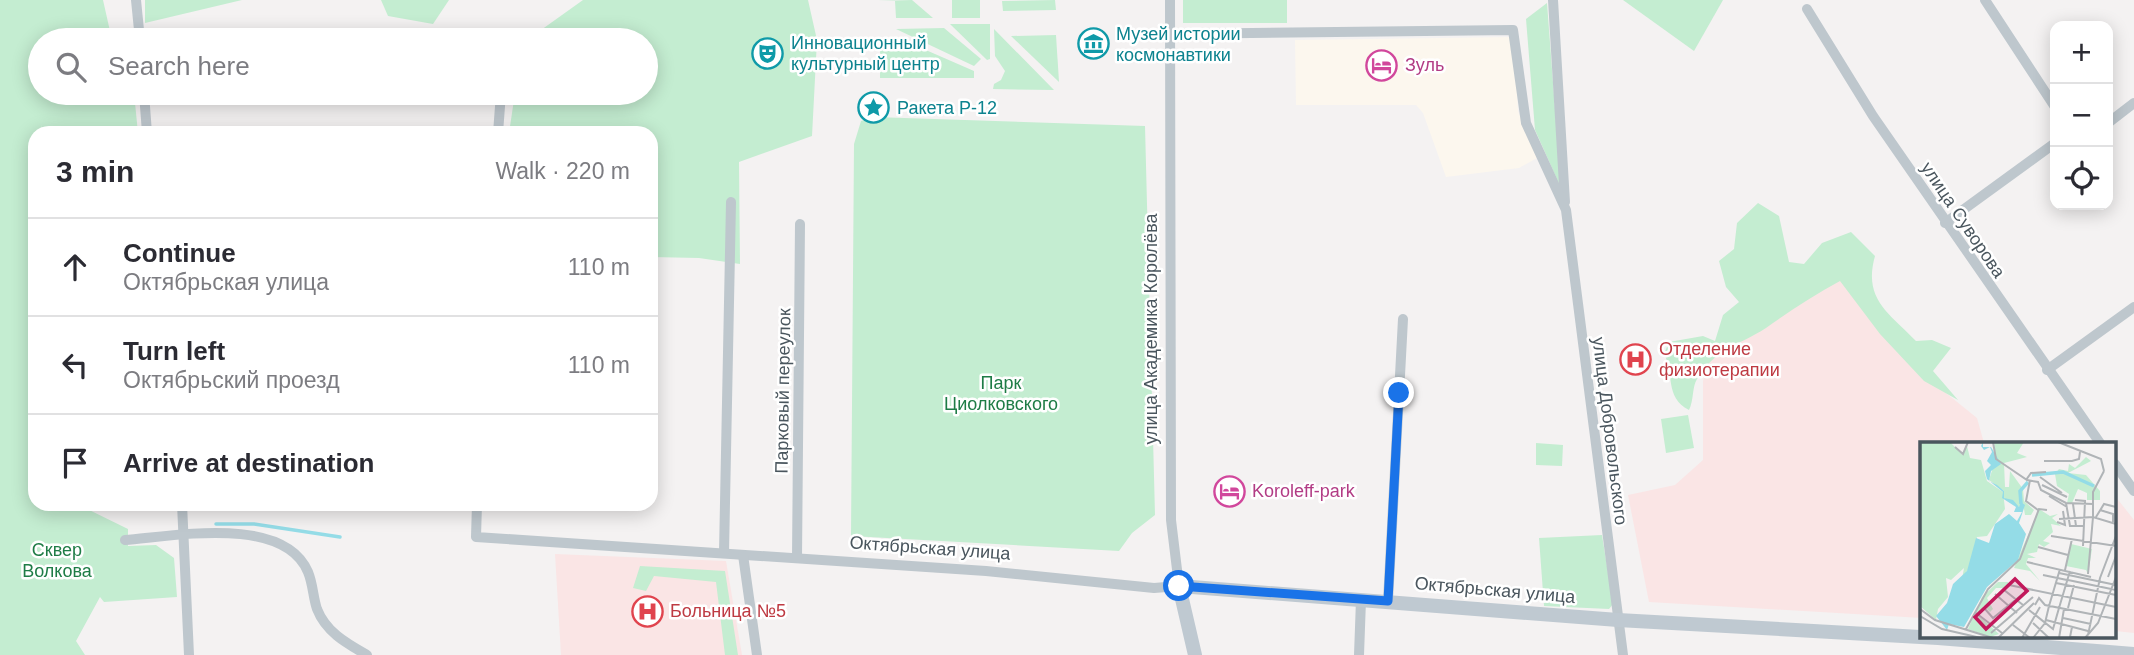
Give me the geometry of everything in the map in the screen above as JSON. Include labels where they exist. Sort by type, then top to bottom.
[{"type":"street","points":[[136,0],[139,28]]},
{"type":"street","name":"улица Академика Королёва","points":[[1170,0],[1171,520],[1179,586],[1195,655]]},
{"type":"street","name":"улица Добровольского","points":[[1553,0],[1566,210],[1623,655]]},
{"type":"street","points":[[1985,0],[2050,99]]},
{"type":"street","name":"улица Суворова","points":[[1807,9],[1871,114],[2099,442]]},
{"type":"street","name":"улица Добровольского","points":[[1170,34],[1513,30],[1526,123],[1566,210]]},
{"type":"street","points":[[2113,119],[2134,103]]},
{"type":"street","points":[[145,105],[146,126]]},
{"type":"street","points":[[499,126],[500,105]]},
{"type":"street","points":[[1945,223],[2050,147]]},
{"type":"street","points":[[724,553],[731,202]]},
{"type":"street","name":"Парковый переулок","points":[[797,558],[800,223]]},
{"type":"street","points":[[2047,370],[2134,307]]},
{"type":"street","points":[[1388,601],[1403,319]]},
{"type":"street","points":[[2116,465],[2134,491]]},
{"type":"street","points":[[182,511],[189,655]]},
{"type":"street","name":"Октябрьская улица","points":[[477,511],[477,537],[986,571],[1154,588],[1179,586],[1618,620],[1920,637]]},
{"type":"street","points":[[125,540],[255,534],[297,553],[309,573],[317,608],[326,627],[367,655]]},
{"type":"street","points":[[743,555],[757,655]]},
{"type":"street","points":[[1359,655],[1362,600]]},
{"type":"street","name":"Октябрьская улица","points":[[1937,638],[2134,654]]},
{"type":"shaded area","points":[[1514,37],[1518,111],[1537,158],[1519,168],[1446,177],[1423,113],[1416,105],[1296,105],[1295,40]]},
{"type":"shaded area","points":[[1839,275],[1920,372],[1977,418],[1984,442],[1920,442],[1920,618],[1649,602],[1628,495],[1675,485],[1703,460],[1703,381],[1712,349]]},
{"type":"shaded area","points":[[2116,497],[2134,520],[2134,633],[2116,631]]},
{"type":"shaded area","name":"Больница №5","points":[[555,554],[726,561],[742,655],[561,655]]},
{"type":"green space","name":"Сквер Волкова","points":[[0,0],[103,0],[109,28],[28,28],[28,105],[135,105],[137,126],[28,126],[28,511],[91,511],[128,529],[128,546],[156,545],[174,558],[177,597],[104,602],[100,597],[76,641],[85,655],[0,655]]},
{"type":"green space","points":[[145,0],[242,0],[145,23]]},
{"type":"green space","points":[[381,0],[449,0],[433,24],[388,16]]},
{"type":"green space","points":[[583,0],[808,0],[817,40],[812,136],[739,162],[740,264],[699,258],[658,257],[658,126],[510,126],[513,105],[658,105],[658,28],[544,28]]},
{"type":"green space","points":[[912,0],[933,18],[896,18],[895,1],[878,1]]},
{"type":"green space","points":[[952,0],[980,0],[980,18],[952,18]]},
{"type":"green space","points":[[1055,0],[1056,10],[1003,11],[1002,1]]},
{"type":"green space","points":[[1183,0],[1287,0],[1287,23],[1183,23]]},
{"type":"green space","points":[[1623,0],[1723,0],[1694,51]]},
{"type":"green space","points":[[1547,3],[1561,188],[1535,130],[1526,19]]},
{"type":"green space","points":[[950,24],[990,24],[990,59],[987,60]]},
{"type":"green space","points":[[944,28],[981,59],[974,66],[896,29]]},
{"type":"green space","points":[[994,29],[1054,90],[993,89],[1005,71],[995,56]]},
{"type":"green space","points":[[1056,35],[1059,82],[1011,36]]},
{"type":"green space","points":[[896,37],[974,71],[974,78],[880,78],[880,46],[896,46]]},
{"type":"green space","name":"Парк Циолковского","points":[[874,117],[1145,126],[1155,515],[1132,533],[1119,551],[851,536],[854,144],[861,121]]},
{"type":"green space","points":[[1758,203],[1779,216],[1789,262],[1804,264],[1822,243],[1851,232],[1875,256],[1872,283],[1875,294],[1888,313],[1916,341],[1932,340],[1951,348],[1933,371],[1958,400],[1924,381],[1880,334],[1840,281],[1712,360],[1697,379],[1689,410],[1681,405],[1673,392],[1664,354],[1669,342],[1703,336],[1715,341],[1723,315],[1739,302],[1726,287],[1719,261],[1734,249],[1737,223]]},
{"type":"green space","points":[[1688,415],[1694,448],[1666,453],[1661,419]]},
{"type":"green space","points":[[1536,443],[1563,445],[1562,466],[1536,465]]},
{"type":"green space","points":[[1602,535],[1613,604],[1609,609],[1544,606],[1539,538]]},
{"type":"green space","points":[[640,566],[725,571],[738,655],[725,655],[716,582],[654,576],[646,591],[633,588]]},
{"type":"waterway","points":[[216,524],[254,524],[340,537]]},
{"type":"place","name":"Музей истории космонавтики","points":[[1093,44]]},
{"type":"place","name":"Инновационный культурный центр","points":[[768,53]]},
{"type":"place","name":"Зуль","points":[[1382,65]]},
{"type":"place","name":"Ракета Р-12","points":[[874,108]]},
{"type":"place","name":"Отделение физиотерапии","points":[[1636,359]]},
{"type":"place","name":"Koroleff-park","points":[[1229,491]]},
{"type":"place","name":"Больница №5","points":[[647,611]]},
{"type":"route","points":[[1179,586],[1388,601],[1399,393]]}]
